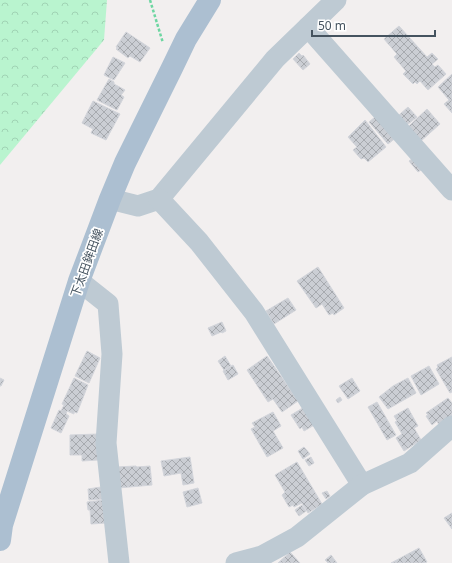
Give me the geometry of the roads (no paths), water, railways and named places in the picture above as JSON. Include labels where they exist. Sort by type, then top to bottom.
[{"type":"main road","name":"下太田鉾田線","points":[[0,540],[2,525],[78,282],[110,199],[125,163],[186,39],[210,0]]},
{"type":"street","points":[[110,199],[138,206],[159,199],[275,59],[336,0]]},
{"type":"street","points":[[308,28],[452,190]]},
{"type":"street","points":[[159,199],[199,242],[254,312],[362,485]]},
{"type":"street","points":[[78,282],[108,304],[112,354],[106,443],[119,563]]},
{"type":"street","points":[[236,563],[262,556],[297,537],[362,485],[410,463],[452,426]]}]
